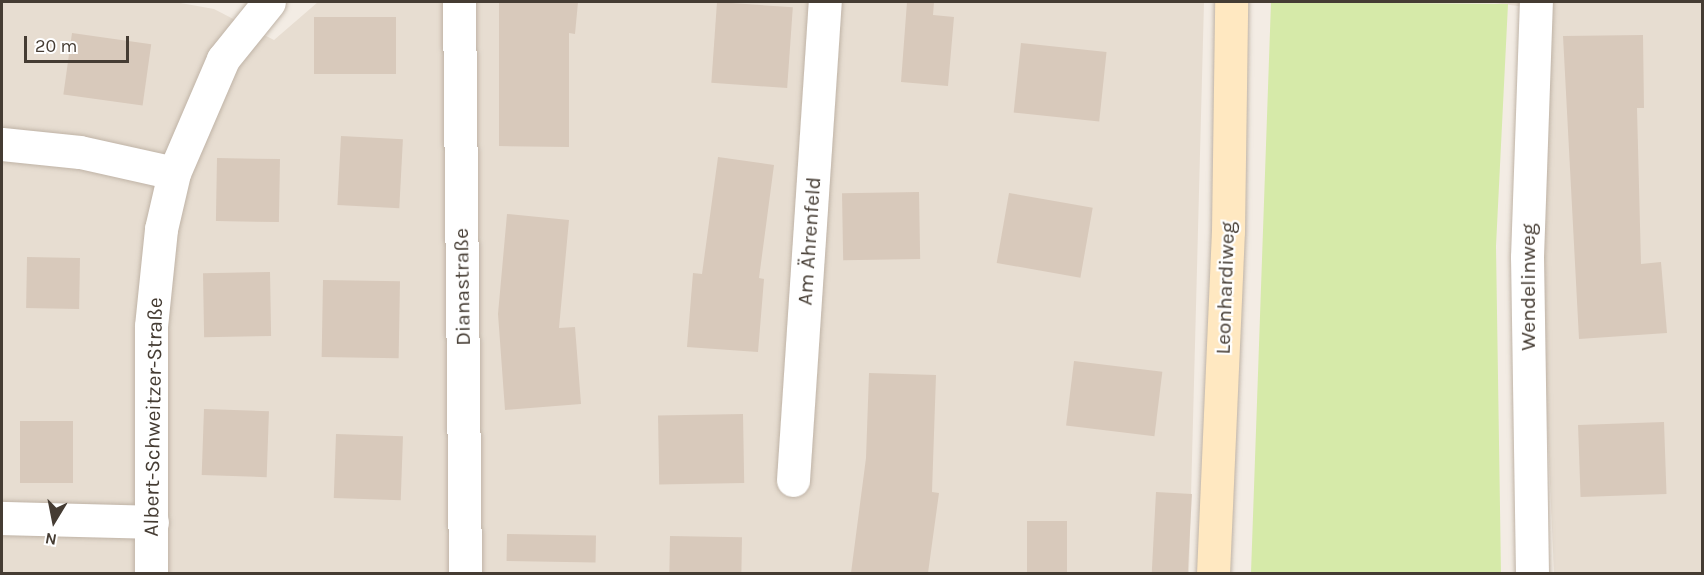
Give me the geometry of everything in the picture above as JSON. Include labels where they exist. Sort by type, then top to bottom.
[{"type":"street","name":"Albert-Schweitzer-Straße","points":[[151,573],[151,326],[161,229],[174,172],[223,59],[269,2]]},
{"type":"street","name":"Dianastraße","points":[[459,2],[465,573]]},
{"type":"street","name":"Am Ährenfeld","points":[[792,480],[825,2]]},
{"type":"street","name":"Leonhardiweg","points":[[1213,573],[1228,231],[1231,2]]},
{"type":"street","name":"Wendelinweg","points":[[1532,573],[1527,257],[1536,2]]},
{"type":"street","points":[[2,144],[80,152],[174,172]]},
{"type":"street","points":[[2,518],[152,522]]},
{"type":"shaded area","points":[[2,2],[175,2],[214,9],[274,40],[318,2],[1204,2],[1189,573],[2,573]]},
{"type":"shaded area","points":[[1487,2],[1702,2],[1702,573],[1554,573],[1541,280],[1551,10]]},
{"type":"green space","points":[[1271,2],[1508,4],[1496,246],[1501,573],[1251,573]]},
{"type":"building","points":[[499,2],[578,2],[575,34],[569,33],[569,147],[499,146]]},
{"type":"building","points":[[717,2],[793,7],[787,88],[711,83]]},
{"type":"building","points":[[907,2],[934,2],[933,15],[954,17],[948,86],[901,82]]},
{"type":"building","points":[[314,17],[396,17],[396,74],[314,74]]},
{"type":"building","points":[[72,33],[151,44],[143,106],[63,94]]},
{"type":"building","points":[[1643,35],[1644,108],[1637,108],[1641,264],[1661,262],[1667,333],[1579,339],[1563,36]]},
{"type":"building","points":[[1021,43],[1107,52],[1099,122],[1014,113]]},
{"type":"building","points":[[341,136],[403,139],[399,208],[337,205]]},
{"type":"building","points":[[718,157],[774,165],[759,278],[764,279],[758,352],[687,347],[693,273],[702,274]]},
{"type":"building","points":[[217,158],[280,159],[279,222],[216,221]]},
{"type":"building","points":[[919,192],[920,259],[843,260],[842,193]]},
{"type":"building","points":[[1009,193],[1093,208],[1080,278],[997,263]]},
{"type":"building","points":[[507,214],[569,220],[559,328],[575,327],[581,404],[505,410],[498,314]]},
{"type":"building","points":[[27,257],[80,258],[79,309],[26,308]]},
{"type":"building","points":[[270,272],[271,336],[204,337],[203,273]]},
{"type":"building","points":[[323,280],[400,281],[399,358],[322,357]]},
{"type":"building","points":[[1074,361],[1162,372],[1154,436],[1066,426]]},
{"type":"building","points":[[869,373],[936,375],[932,492],[939,493],[928,573],[851,573],[866,458]]},
{"type":"building","points":[[204,409],[269,411],[267,477],[202,475]]},
{"type":"building","points":[[743,414],[744,483],[659,484],[658,415]]},
{"type":"building","points":[[20,421],[73,421],[73,483],[20,483]]},
{"type":"building","points":[[1664,422],[1667,494],[1581,497],[1578,425]]},
{"type":"building","points":[[336,434],[403,436],[401,500],[334,498]]},
{"type":"building","points":[[1156,492],[1192,494],[1188,574],[1152,573]]},
{"type":"building","points":[[1027,521],[1067,521],[1067,573],[1027,573]]},
{"type":"building","points":[[507,534],[596,536],[596,563],[507,561]]},
{"type":"building","points":[[670,536],[742,537],[741,574],[669,573]]}]
